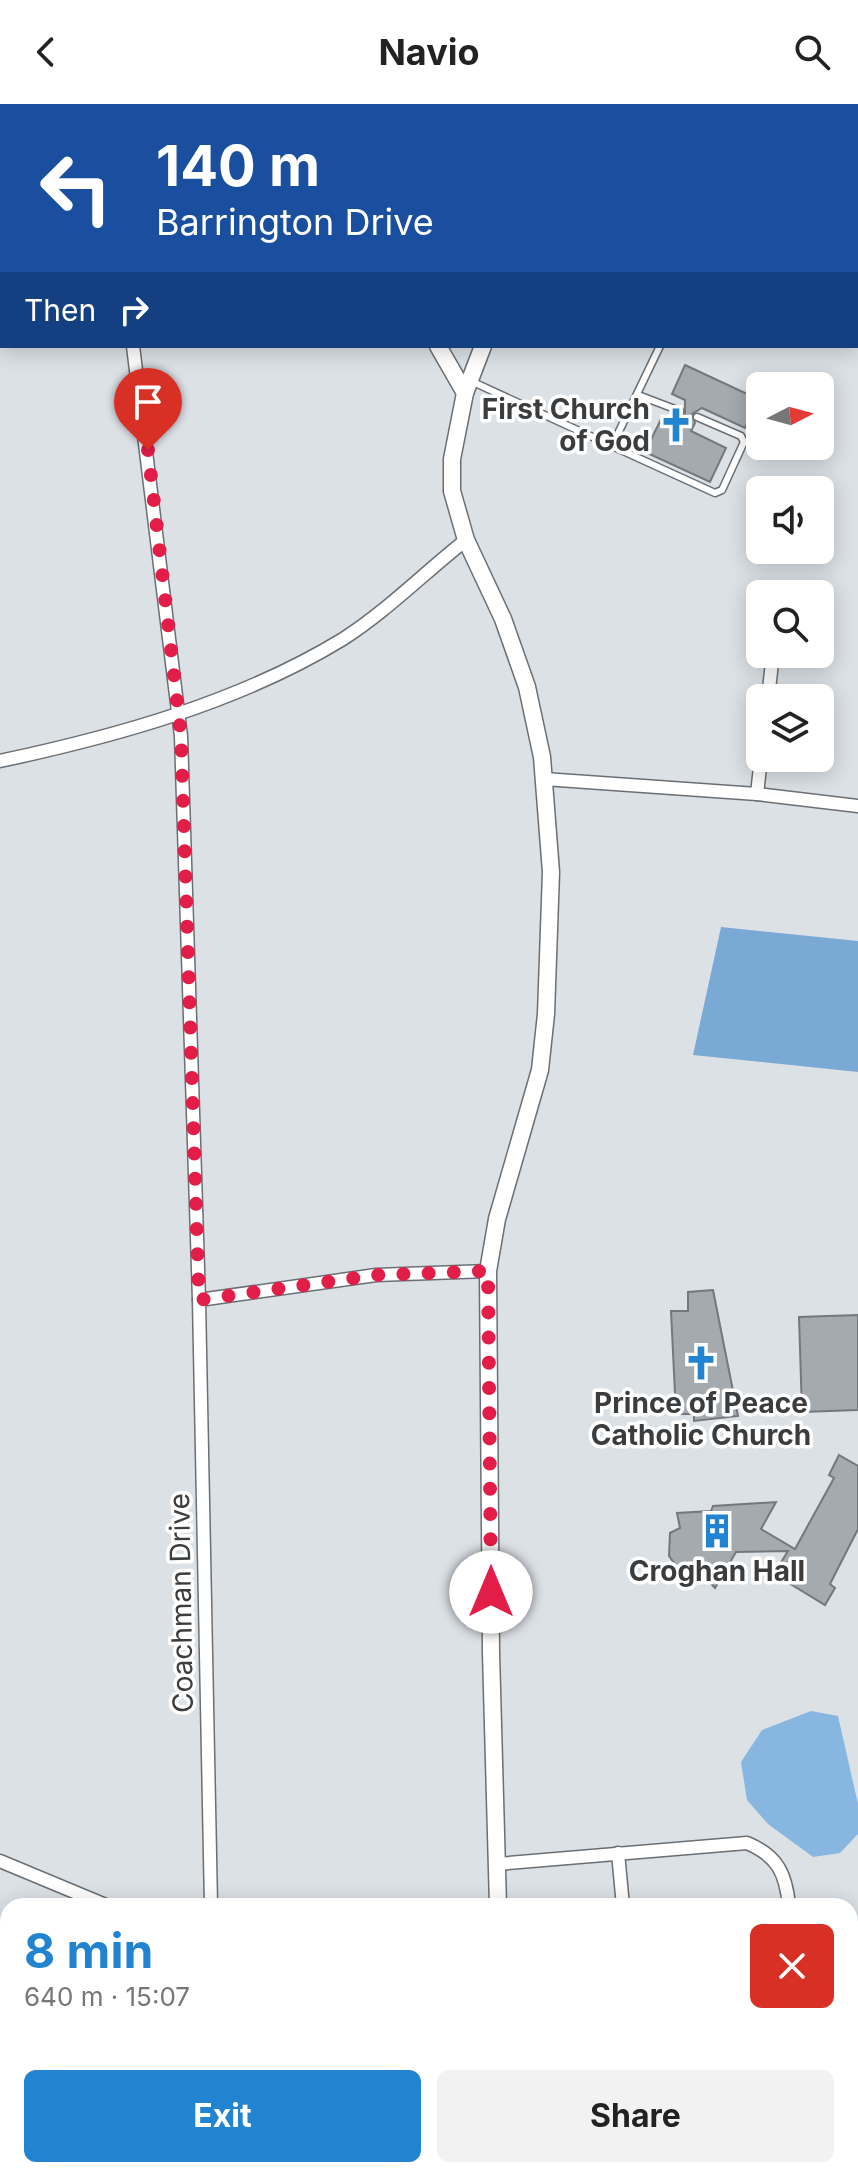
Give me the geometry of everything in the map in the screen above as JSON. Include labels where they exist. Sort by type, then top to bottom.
[{"type":"street","name":"Coachman Drive","points":[[133,348],[179,712],[199,1300],[211,1898]]},
{"type":"street","points":[[439,348],[467,387]]},
{"type":"street","points":[[482,348],[467,387],[452,459],[452,491],[466,540],[503,619],[527,687],[544,779],[551,872],[544,1041],[533,1102],[497,1219],[488,1271],[491,1653],[498,1898]]},
{"type":"street","points":[[0,761],[99,737],[179,712],[273,675],[345,638],[466,540]]},
{"type":"street","points":[[757,794],[759,772]]},
{"type":"street","points":[[544,779],[757,794],[858,806]]},
{"type":"street","points":[[199,1300],[376,1275],[488,1271]]},
{"type":"street","points":[[497,1864],[747,1843],[776,1861],[787,1884],[788,1898]]},
{"type":"street","points":[[618,1853],[622,1898]]},
{"type":"street","points":[[0,1861],[89,1898]]},
{"type":"lane","points":[[612,446],[659,348]]},
{"type":"lane","points":[[467,387],[612,446],[715,493],[722,490],[744,442],[741,436],[697,417]]},
{"type":"lane","points":[[638,395],[680,411]]},
{"type":"shaded area","points":[[721,927],[858,941],[858,1072],[693,1055]]},
{"type":"shaded area","points":[[811,1711],[838,1716],[858,1804],[858,1834],[840,1853],[813,1857],[768,1824],[747,1800],[741,1762],[762,1730]]},
{"type":"building","name":"First Church of God","points":[[685,365],[746,393],[745,428],[702,408],[692,414],[695,423],[691,431],[726,448],[710,482],[645,452],[662,417],[675,423],[678,417],[685,414],[685,400],[672,394]]},
{"type":"building","name":"Prince of Peace Catholic Church","points":[[713,1290],[738,1416],[694,1421],[694,1414],[676,1414],[671,1311],[688,1311],[688,1292]]},
{"type":"building","points":[[858,1315],[858,1410],[802,1412],[799,1317]]},
{"type":"building","name":"Croghan Hall","points":[[839,1455],[858,1466],[858,1529],[830,1584],[835,1588],[825,1605],[774,1574],[788,1551],[736,1552],[715,1588],[705,1577],[679,1586],[679,1570],[669,1556],[670,1533],[680,1528],[677,1513],[711,1511],[713,1506],[776,1502],[761,1529],[795,1549],[834,1478],[829,1475]]},
{"type":"place","name":"First Church of God","points":[[676,425]]},
{"type":"place","name":"Prince of Peace Catholic Church","points":[[701,1363]]},
{"type":"place","name":"Croghan Hall","points":[[717,1531]]},
{"type":"route","points":[[148,450],[181,736],[199,1300],[376,1275],[488,1271],[491,1592]]}]
